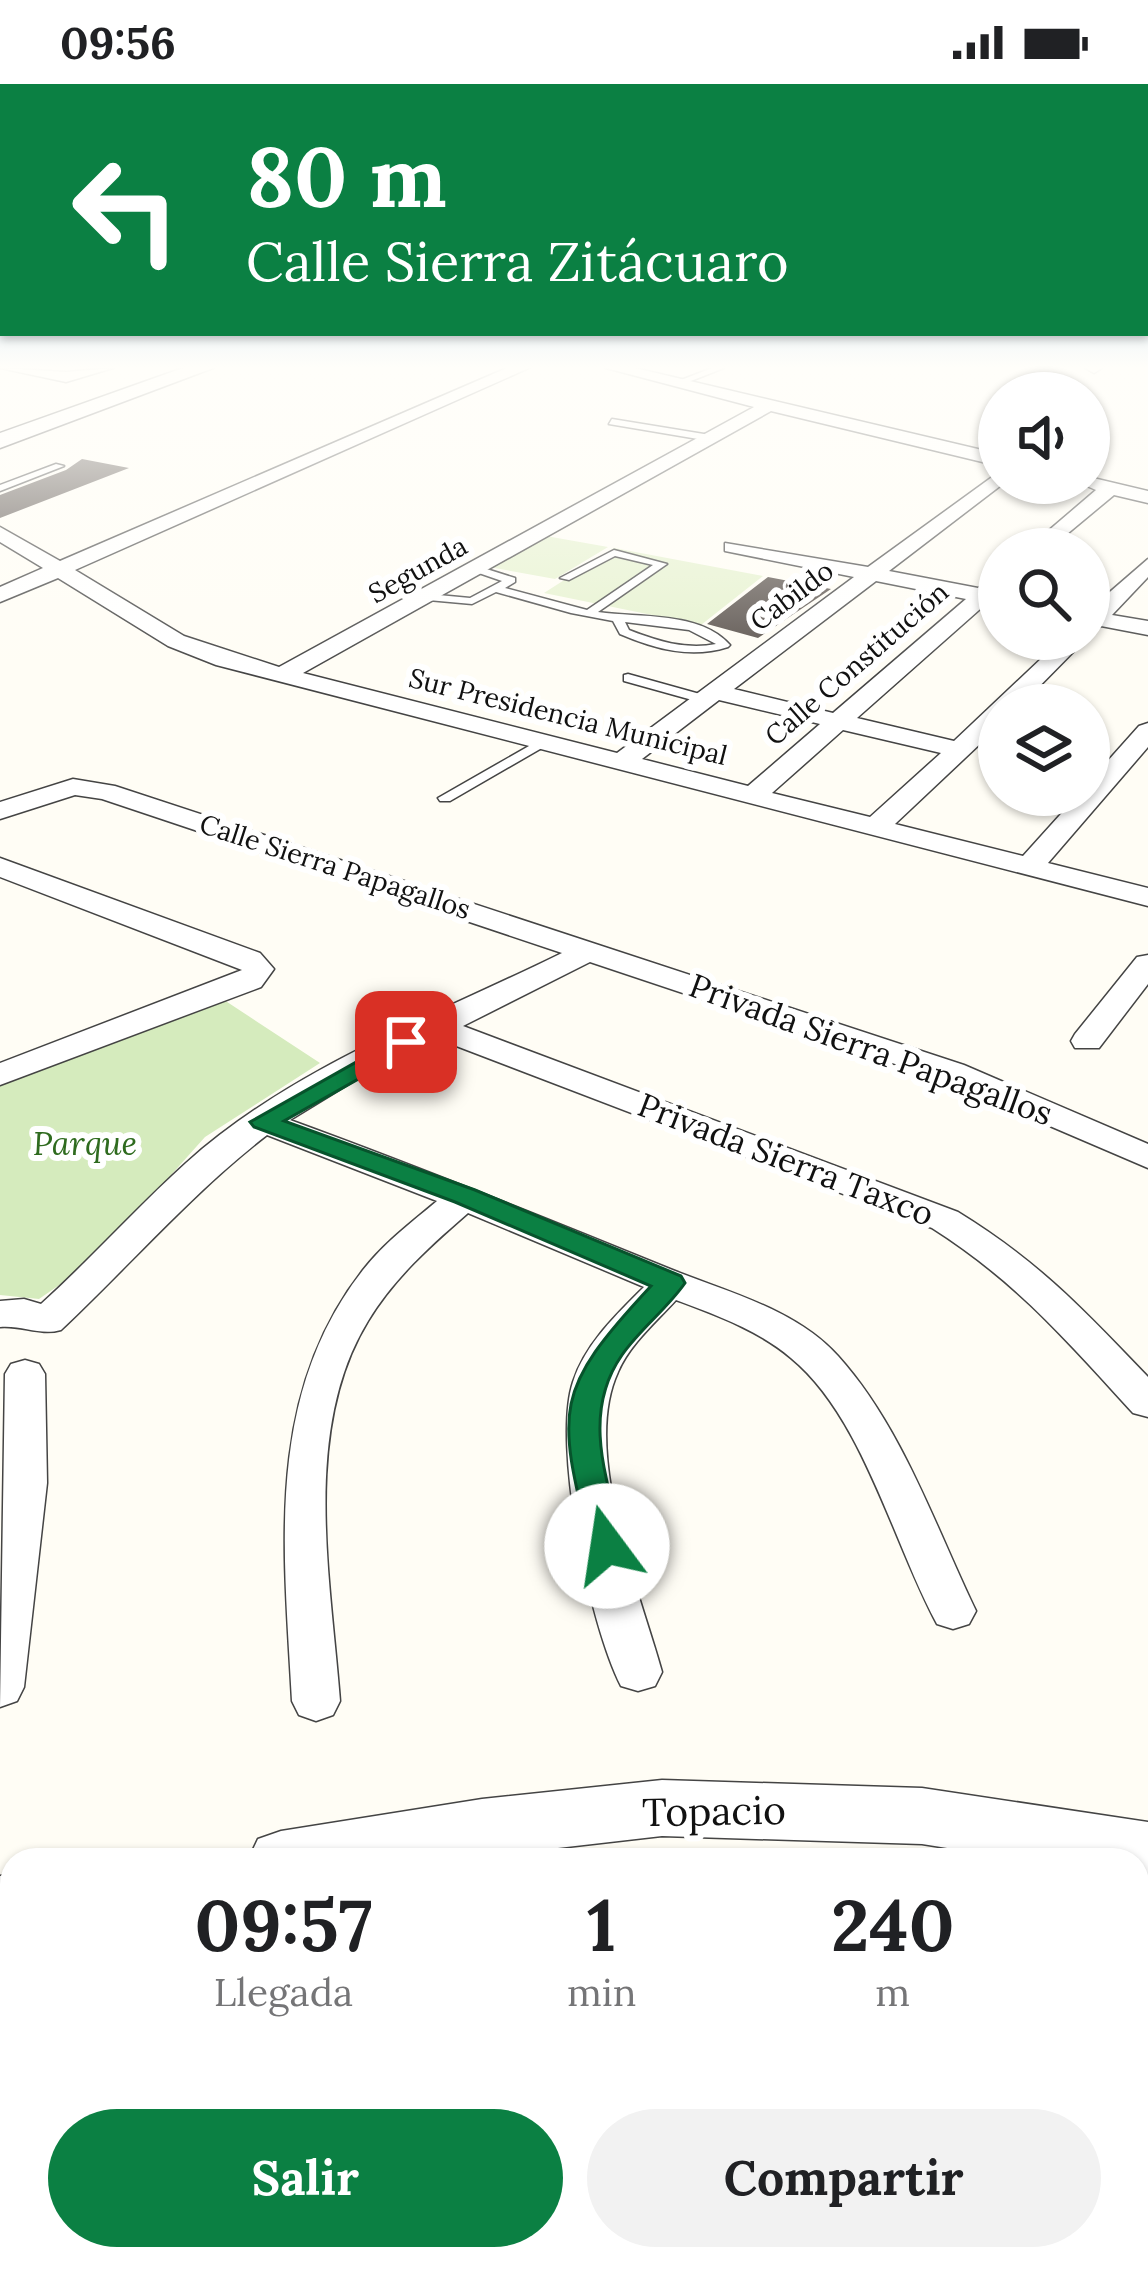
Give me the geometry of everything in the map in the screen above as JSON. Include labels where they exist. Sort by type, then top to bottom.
[{"type":"street","points":[[0,596],[286,470]]},
{"type":"street","name":"Segunda","points":[[280,676],[652,470]]},
{"type":"street","points":[[1110,488],[1148,497]]},
{"type":"street","name":"Cabildo","points":[[622,762],[978,494]]},
{"type":"street","points":[[1058,528],[1081,504]]},
{"type":"street","name":"Sur Presidencia Municipal","points":[[0,532],[176,640],[280,676],[1148,897]]},
{"type":"street","points":[[732,547],[978,590]]},
{"type":"street","points":[[1110,602],[1148,565]]},
{"type":"street","name":"Calle Constitución","points":[[754,794],[978,604]]},
{"type":"street","points":[[1110,623],[1148,628]]},
{"type":"street","points":[[1029,684],[1053,660]]},
{"type":"street","points":[[709,696],[961,750]]},
{"type":"street","points":[[1029,866],[1148,731]]},
{"type":"street","points":[[877,826],[978,733]]},
{"type":"street","name":"Calle Sierra Papagallos","points":[[0,811],[80,786],[590,951]]},
{"type":"street","points":[[0,867],[249,960],[260,969],[250,980],[2,1072]]},
{"type":"street","points":[[47,1321],[124,1250],[199,1170],[263,1122],[345,1072],[590,951]]},
{"type":"street","name":"Privada Sierra Papagallos","points":[[590,951],[982,1083],[1148,1157]]},
{"type":"street","points":[[1087,1041],[1148,964]]},
{"type":"street","name":"Privada Sierra Taxco","points":[[437,1027],[945,1220],[1043,1289],[1148,1403]]},
{"type":"street","points":[[263,1122],[465,1196],[670,1283],[764,1324],[824,1364],[870,1441],[953,1611]]},
{"type":"street","points":[[316,1702],[306,1510],[317,1385],[377,1278],[465,1196]]},
{"type":"street","points":[[638,1672],[586,1462],[582,1426],[593,1379],[608,1352],[670,1283]]},
{"type":"street","points":[[0,1314],[24,1312],[47,1321],[53,1335],[44,1360],[13,1378],[25,1483],[0,1687]]},
{"type":"street","name":"Topacio","points":[[354,1848],[482,1827],[662,1808],[922,1816],[1129,1848]]},
{"type":"lane","points":[[0,488],[48,470]]},
{"type":"lane","points":[[565,578],[614,553],[662,564],[591,612]]},
{"type":"lane","points":[[428,596],[466,602],[511,577],[478,568]]},
{"type":"lane","points":[[496,589],[518,595],[510,601],[557,614],[571,608],[618,619],[650,619],[703,631],[724,644],[703,650],[645,639],[624,632],[618,619]]},
{"type":"lane","points":[[628,678],[709,696]]},
{"type":"lane","points":[[445,798],[543,742]]},
{"type":"green space","points":[[546,536],[608,547],[555,579],[489,567]]},
{"type":"green space","points":[[614,548],[763,576],[701,625],[544,593]]},
{"type":"green space","name":"Parque","points":[[218,996],[320,1063],[205,1137],[94,1261],[39,1299],[0,1295],[0,1085]]},
{"type":"building","points":[[66,470],[124,470],[0,518],[0,495]]},
{"type":"building","points":[[768,577],[831,589],[758,638],[707,624]]},
{"type":"route","points":[[406,1042],[300,1097],[263,1122],[465,1196],[670,1283],[608,1352],[585,1403],[586,1462],[607,1546]]}]
